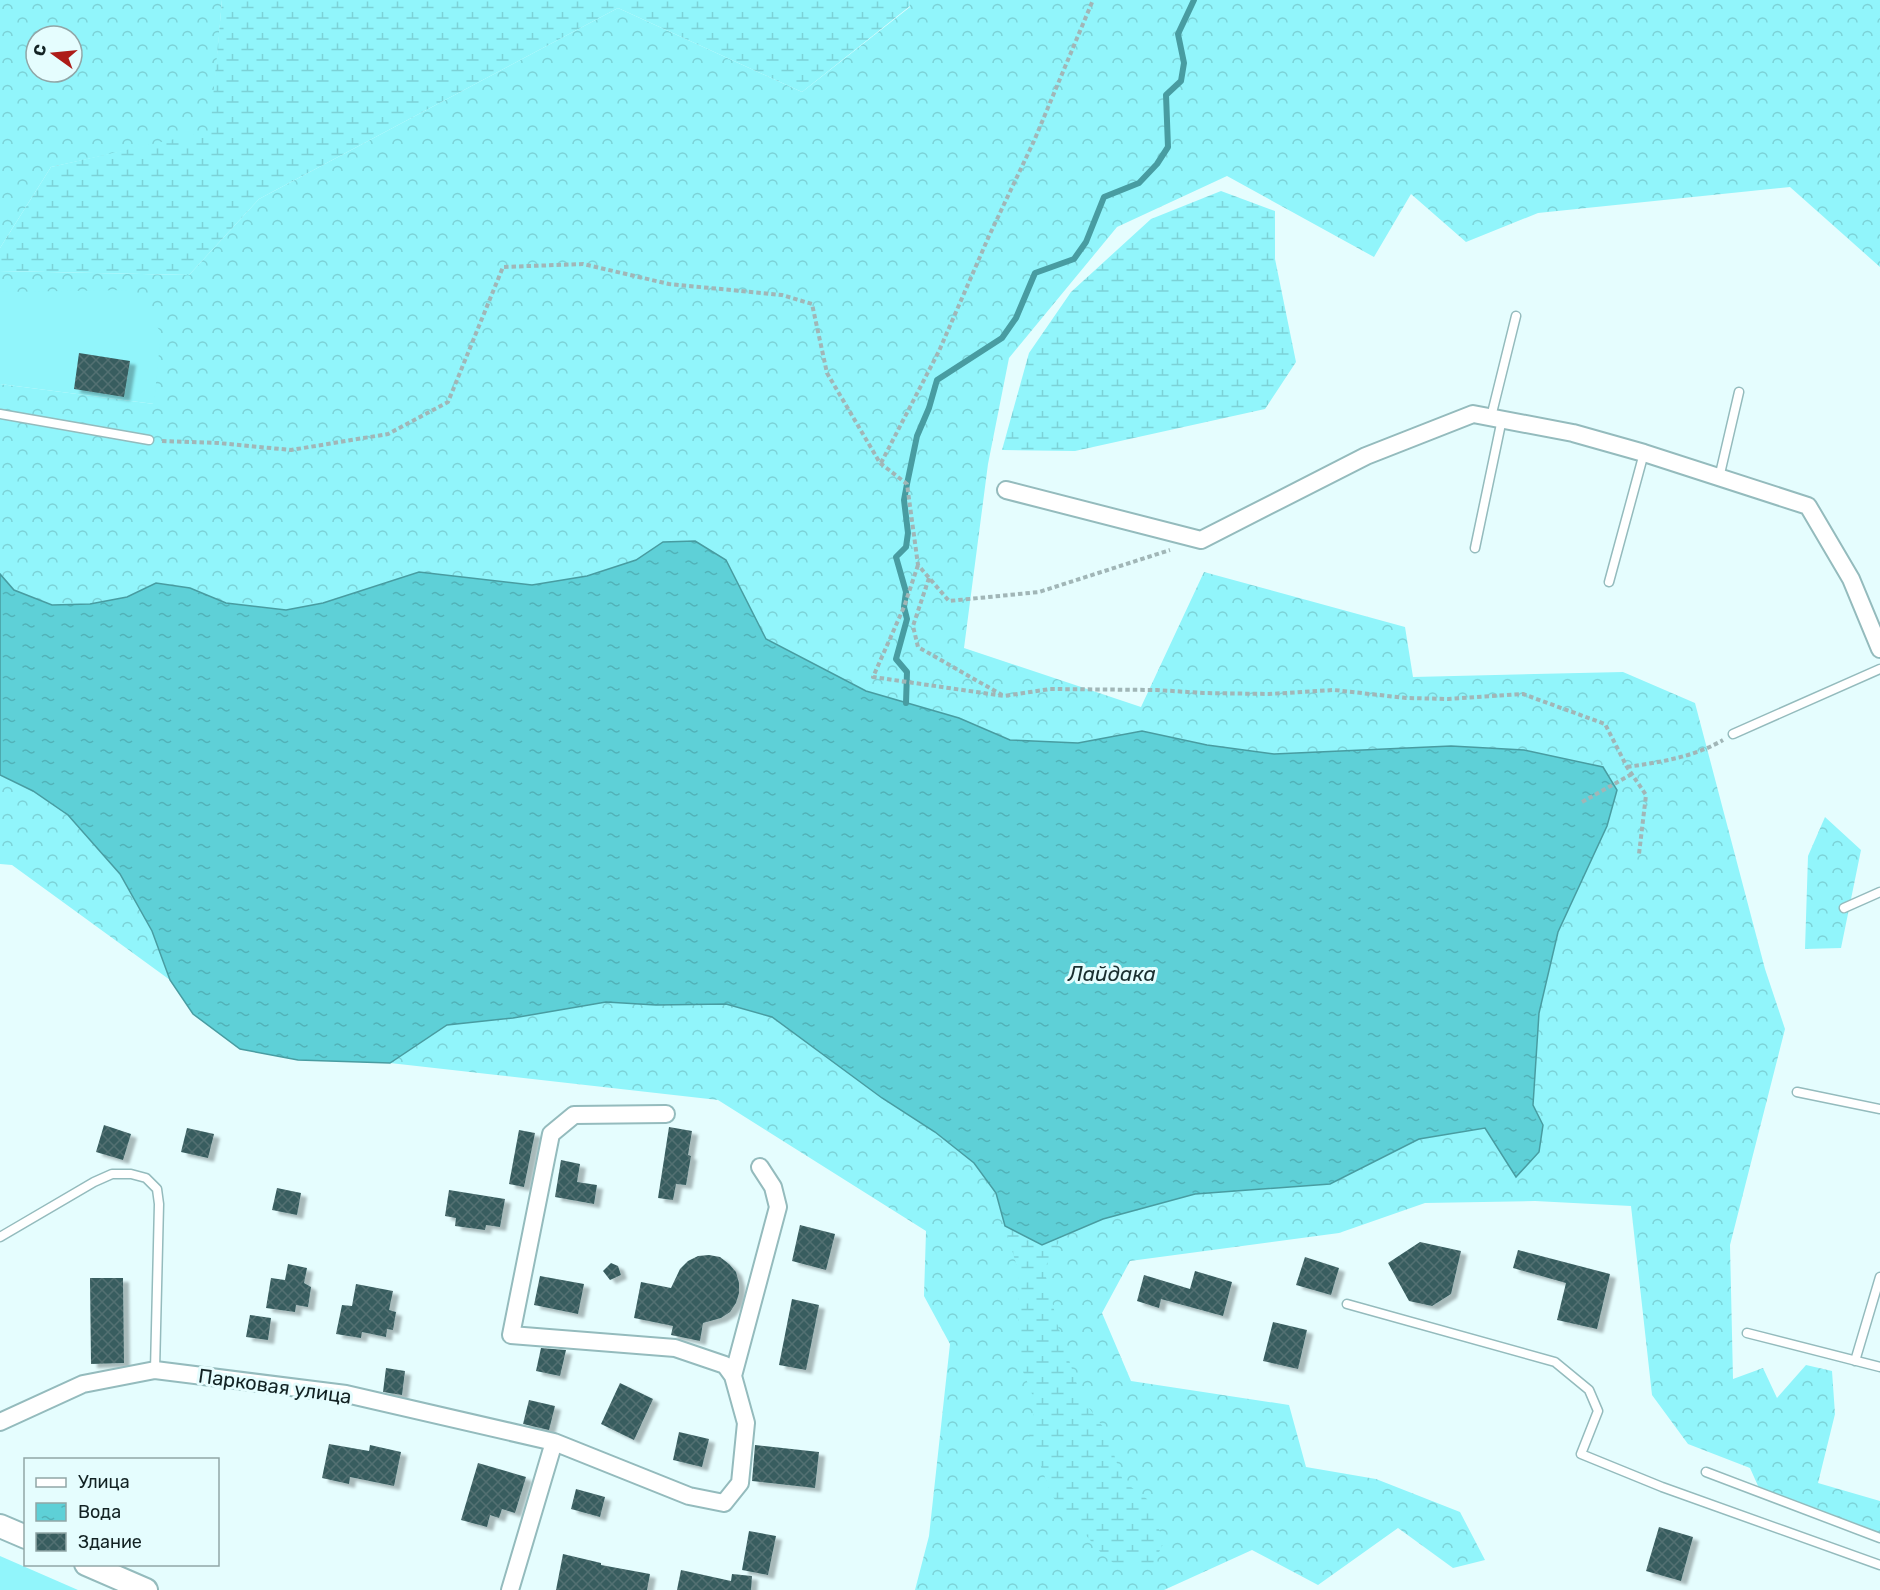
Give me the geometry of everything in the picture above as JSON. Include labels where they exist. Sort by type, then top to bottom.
[{"type":"main road","points":[[0,1526],[24,1536]]},
{"type":"main road","points":[[89,1566],[123,1586],[146,1590]]},
{"type":"street","points":[[1006,490],[1201,540],[1366,456],[1473,414],[1497,418],[1573,433],[1644,453],[1808,506],[1851,579],[1879,645]]},
{"type":"street","points":[[666,1114],[574,1115],[550,1134],[510,1335],[675,1348],[725,1365],[734,1376]]},
{"type":"street","points":[[734,1376],[778,1207],[773,1187],[760,1167]]},
{"type":"street","name":"Парковая улица","points":[[0,1422],[83,1384],[156,1370],[346,1394],[554,1442],[689,1496],[724,1503],[740,1484],[746,1423],[734,1376]]},
{"type":"street","points":[[510,1590],[554,1442]]},
{"type":"lane","points":[[1475,548],[1516,316]]},
{"type":"lane","points":[[1719,478],[1739,392]]},
{"type":"lane","points":[[0,414],[149,440]]},
{"type":"lane","points":[[1609,582],[1644,453]]},
{"type":"lane","points":[[1733,734],[1880,669]]},
{"type":"lane","points":[[1844,908],[1880,892]]},
{"type":"lane","points":[[1797,1092],[1880,1109]]},
{"type":"lane","points":[[0,1237],[94,1182],[112,1174],[131,1174],[146,1178],[157,1190],[159,1204],[156,1370]]},
{"type":"lane","points":[[1855,1360],[1880,1277]]},
{"type":"lane","points":[[1347,1304],[1555,1362],[1589,1390],[1598,1411],[1581,1454],[1662,1487],[1880,1565]]},
{"type":"lane","points":[[1747,1333],[1880,1367]]},
{"type":"lane","points":[[1706,1472],[1880,1538]]},
{"type":"path","points":[[880,463],[939,351],[989,236],[1034,141],[1093,0]]},
{"type":"path","points":[[149,440],[218,443],[291,450],[388,434],[448,402],[503,267],[583,264],[669,284],[782,295],[812,304],[827,373],[880,463],[907,484],[918,564],[904,607],[873,677],[1004,696],[1050,690],[1156,690],[1269,694],[1334,690],[1406,698],[1448,699],[1522,694],[1605,724],[1627,767],[1646,795],[1638,854]]},
{"type":"path","points":[[918,564],[949,601],[1039,592],[1201,540]]},
{"type":"path","points":[[929,578],[913,626],[918,648],[1004,696]]},
{"type":"path","points":[[1627,767],[1662,762],[1707,750],[1733,734]]},
{"type":"path","points":[[1582,802],[1632,774]]},
{"type":"green space","points":[[0,0],[222,0],[211,132],[51,167],[0,248]]},
{"type":"green space","points":[[222,0],[909,0],[910,6],[802,92],[618,8],[259,199],[189,275],[0,271],[0,248],[51,167],[210,131]]},
{"type":"green space","points":[[909,0],[1880,0],[1880,267],[1790,187],[1538,213],[1466,242],[1411,194],[1374,257],[1227,176],[1117,227],[1009,358],[988,464],[964,648],[1141,707],[1204,572],[1405,627],[1413,677],[1623,672],[1695,703],[1765,969],[1785,1029],[1730,1245],[1733,1379],[1763,1368],[1777,1398],[1806,1365],[1832,1371],[1835,1414],[1818,1483],[1880,1501],[1880,1533],[1763,1497],[1750,1468],[1688,1444],[1652,1395],[1631,1206],[1535,1201],[1425,1203],[1339,1233],[1130,1261],[1102,1313],[1131,1381],[1289,1405],[1306,1467],[1376,1479],[1460,1512],[1485,1560],[1453,1568],[1398,1528],[1318,1585],[1252,1550],[1164,1590],[915,1590],[929,1536],[950,1344],[924,1296],[926,1231],[718,1100],[390,1063],[447,1025],[513,1018],[606,1002],[656,1005],[726,1004],[772,1017],[882,1098],[935,1132],[974,1163],[996,1193],[1005,1226],[1042,1245],[1103,1219],[1195,1194],[1330,1184],[1419,1139],[1485,1128],[1516,1176],[1539,1151],[1543,1125],[1533,1105],[1539,1013],[1558,932],[1607,826],[1617,790],[1603,768],[1524,750],[1451,746],[1274,754],[1207,745],[1142,731],[1078,743],[1010,740],[959,718],[866,691],[766,639],[726,561],[663,542],[636,560],[587,576],[532,585],[419,572],[323,603],[286,610],[226,603],[190,588],[156,583],[127,597],[90,604],[52,605],[14,590],[0,574],[0,384],[154,404],[0,292],[0,271],[189,275],[259,199],[618,8],[802,92],[910,7]]},
{"type":"green space","points":[[1221,191],[1275,211],[1275,259],[1296,362],[1265,409],[1075,451],[1002,450],[1029,353],[1071,292],[1151,219]]},
{"type":"green space","points":[[129,290],[161,332],[154,404],[0,384],[0,292]]},
{"type":"green space","points":[[0,775],[33,791],[68,815],[120,874],[152,931],[170,980],[12,865],[0,864]]},
{"type":"green space","points":[[1825,817],[1861,850],[1841,948],[1805,949],[1808,856]]},
{"type":"green space","points":[[1005,1226],[1041,1245],[1062,1236],[1044,1269],[1058,1326],[1081,1397],[1106,1431],[1123,1481],[1147,1499],[1164,1542],[1153,1564],[1117,1566],[1103,1555],[1052,1496],[1029,1435],[1036,1404],[1018,1359],[1019,1274]]},
{"type":"green space","points":[[0,1556],[78,1590],[0,1590]]},
{"type":"water","name":"Лайдака","points":[[695,541],[726,560],[766,639],[866,691],[959,718],[1010,740],[1078,743],[1142,731],[1207,745],[1274,754],[1451,746],[1524,750],[1603,767],[1617,790],[1607,826],[1558,932],[1539,1013],[1533,1105],[1543,1125],[1539,1152],[1516,1177],[1485,1128],[1419,1139],[1330,1184],[1195,1194],[1103,1219],[1042,1245],[1005,1226],[996,1193],[974,1163],[935,1132],[882,1098],[772,1017],[726,1004],[656,1005],[606,1002],[513,1018],[447,1025],[390,1063],[298,1060],[240,1049],[193,1014],[170,980],[152,931],[120,874],[68,815],[33,791],[0,775],[0,574],[14,590],[52,605],[90,604],[127,597],[156,583],[190,588],[226,603],[286,610],[323,603],[419,572],[532,585],[587,576],[636,560],[663,542]]},
{"type":"building","points":[[79,353],[130,361],[124,397],[74,389]]},
{"type":"building","points":[[104,1125],[131,1134],[123,1160],[96,1152]]},
{"type":"building","points":[[669,1127],[692,1131],[686,1185],[676,1184],[673,1200],[658,1198]]},
{"type":"building","points":[[187,1128],[214,1134],[208,1158],[181,1152]]},
{"type":"building","points":[[519,1130],[535,1133],[524,1187],[509,1184]]},
{"type":"building","points":[[561,1160],[580,1164],[577,1182],[597,1185],[594,1204],[555,1197]]},
{"type":"building","points":[[277,1188],[301,1193],[297,1215],[272,1210]]},
{"type":"building","points":[[449,1190],[505,1199],[500,1227],[486,1225],[485,1230],[455,1226],[456,1218],[445,1216]]},
{"type":"building","points":[[800,1225],[835,1234],[826,1270],[792,1261]]},
{"type":"building","points":[[1420,1242],[1461,1251],[1451,1294],[1432,1306],[1409,1301],[1388,1263]]},
{"type":"building","points":[[1518,1250],[1610,1274],[1597,1329],[1557,1320],[1566,1283],[1513,1268]]},
{"type":"building","points":[[698,1256],[720,1257],[736,1272],[739,1293],[730,1312],[721,1318],[703,1323],[700,1341],[671,1335],[673,1326],[634,1318],[641,1282],[671,1288],[680,1269],[688,1261]]},
{"type":"building","points":[[1305,1257],[1339,1268],[1331,1295],[1296,1285]]},
{"type":"building","points":[[611,1263],[618,1266],[621,1275],[610,1280],[603,1271]]},
{"type":"building","points":[[288,1264],[307,1268],[304,1283],[311,1287],[308,1307],[296,1305],[295,1312],[266,1308],[271,1278],[285,1280]]},
{"type":"building","points":[[1195,1271],[1232,1282],[1223,1316],[1161,1299],[1159,1308],[1137,1301],[1144,1275],[1190,1289]]},
{"type":"building","points":[[540,1276],[584,1284],[578,1314],[534,1305]]},
{"type":"building","points":[[90,1278],[123,1278],[124,1363],[91,1364]]},
{"type":"building","points":[[356,1284],[393,1291],[389,1310],[396,1312],[393,1330],[387,1329],[386,1337],[362,1332],[361,1338],[336,1334],[342,1305],[352,1306]]},
{"type":"building","points":[[792,1299],[819,1305],[806,1370],[779,1365]]},
{"type":"building","points":[[250,1315],[271,1318],[268,1340],[246,1337]]},
{"type":"building","points":[[1273,1322],[1307,1330],[1298,1369],[1263,1361]]},
{"type":"building","points":[[541,1348],[566,1350],[560,1376],[536,1371]]},
{"type":"building","points":[[386,1368],[405,1371],[402,1395],[383,1392]]},
{"type":"building","points":[[620,1383],[653,1399],[634,1440],[601,1424]]},
{"type":"building","points":[[529,1400],[555,1406],[549,1430],[523,1424]]},
{"type":"building","points":[[679,1432],[709,1439],[702,1467],[673,1460]]},
{"type":"building","points":[[329,1444],[369,1451],[370,1445],[401,1452],[394,1486],[350,1477],[349,1484],[322,1478]]},
{"type":"building","points":[[755,1445],[819,1452],[815,1488],[752,1481]]},
{"type":"building","points":[[478,1463],[526,1477],[515,1513],[502,1509],[499,1518],[490,1515],[487,1527],[461,1520]]},
{"type":"building","points":[[576,1489],[605,1497],[600,1517],[571,1509]]},
{"type":"building","points":[[1659,1527],[1693,1537],[1681,1581],[1646,1571]]},
{"type":"building","points":[[749,1531],[776,1536],[768,1575],[742,1570]]},
{"type":"building","points":[[563,1554],[601,1563],[601,1565],[650,1574],[647,1590],[556,1590]]},
{"type":"building","points":[[681,1570],[731,1581],[732,1574],[752,1576],[751,1590],[677,1590]]},
{"type":"waterway","points":[[906,703],[907,672],[896,659],[907,619],[904,607],[906,592],[896,557],[906,547],[908,533],[904,500],[917,436],[929,408],[937,380],[1002,338],[1016,318],[1035,273],[1074,259],[1086,242],[1104,197],[1139,183],[1157,164],[1168,147],[1166,95],[1181,81],[1184,63],[1178,34],[1194,0]]}]
